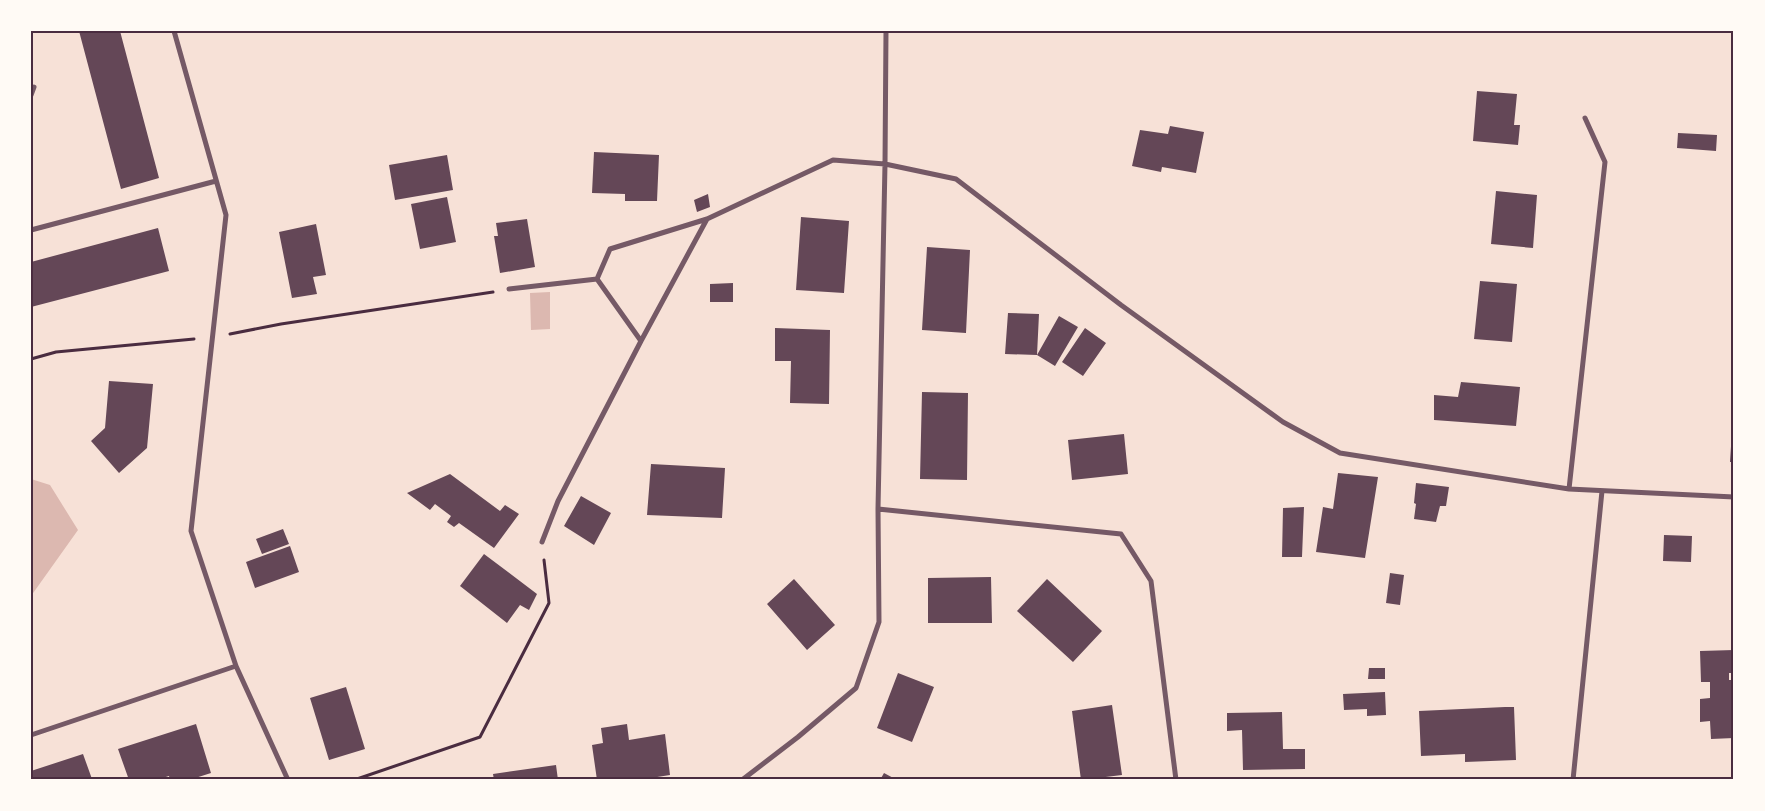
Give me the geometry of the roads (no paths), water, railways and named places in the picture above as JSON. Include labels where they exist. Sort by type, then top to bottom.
[{"type":"street","points":[[174,31],[226,215],[191,531],[236,666],[288,780]]},
{"type":"street","points":[[742,780],[798,737],[856,688],[879,622],[878,508],[886,31]]},
{"type":"street","points":[[31,95],[34,87]]},
{"type":"street","points":[[1569,489],[1604,162],[1585,118]]},
{"type":"street","points":[[597,279],[610,249],[707,219],[833,160],[885,164],[956,179],[1121,304],[1282,422],[1340,453],[1569,489],[1734,497]]},
{"type":"street","points":[[31,230],[216,181]]},
{"type":"street","points":[[542,542],[558,501],[707,219]]},
{"type":"street","points":[[509,289],[597,279]]},
{"type":"street","points":[[597,279],[642,341]]},
{"type":"street","points":[[1574,780],[1602,491]]},
{"type":"street","points":[[878,508],[1121,534],[1151,581],[1176,780]]},
{"type":"street","points":[[31,735],[236,666]]}]
